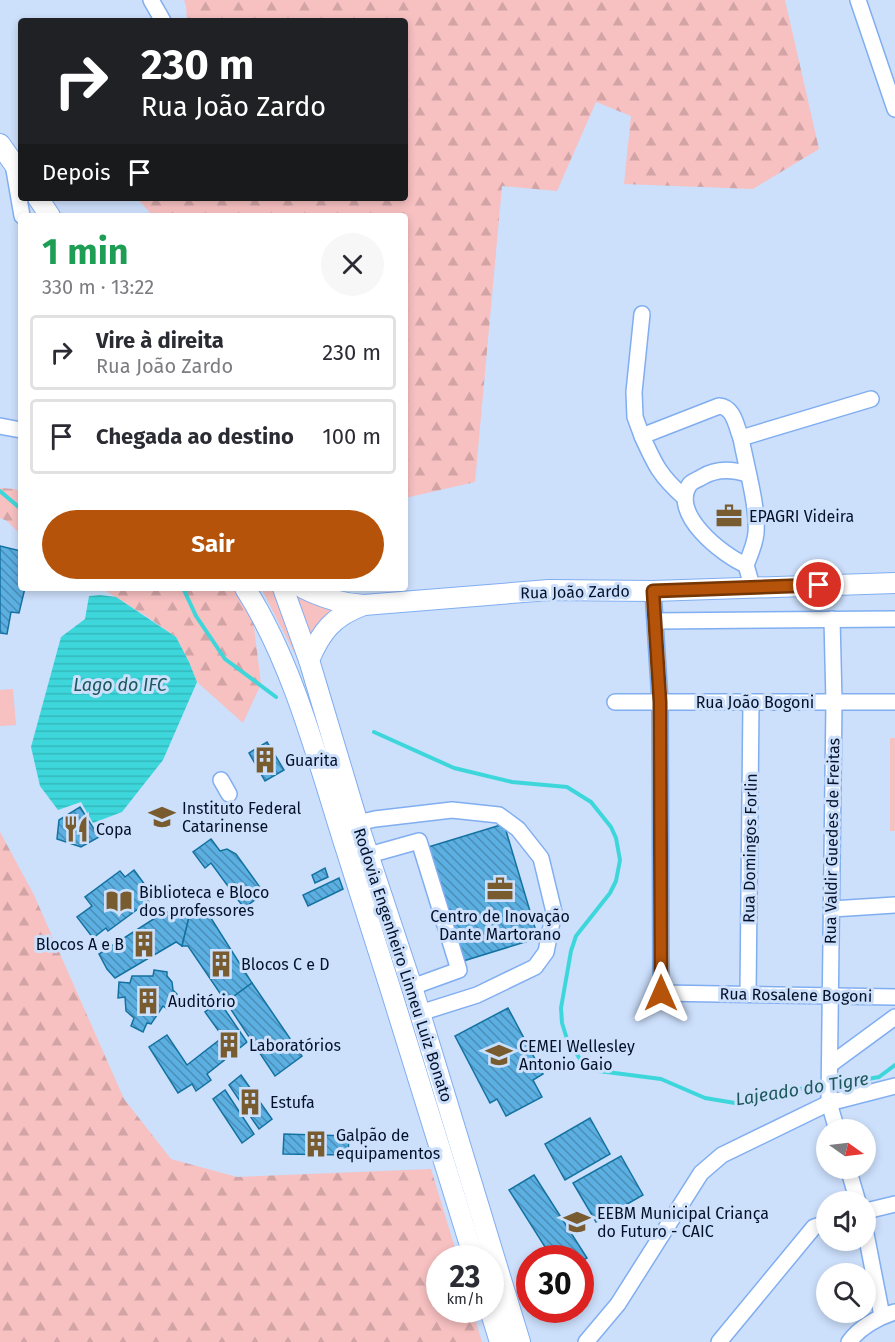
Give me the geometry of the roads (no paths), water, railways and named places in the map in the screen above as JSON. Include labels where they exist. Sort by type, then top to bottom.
[{"type":"main road","points":[[0,144],[17,169]]},
{"type":"main road","name":"Rua João Zardo","points":[[309,591],[323,598],[364,605],[549,590],[653,591],[895,583]]},
{"type":"main road","name":"Rodovia Engenheiro Linneu Luiz Bonato","points":[[247,591],[272,637],[293,687],[470,1245]]},
{"type":"main road","name":"Rodovia Engenheiro Linneu Luiz Bonato","points":[[284,591],[309,660],[358,823],[412,987],[520,1342]]},
{"type":"main road","name":"Rua João Zardo","points":[[309,660],[318,639],[332,622],[364,605]]},
{"type":"main road","points":[[494,1323],[500,1342]]},
{"type":"street","points":[[151,0],[161,18]]},
{"type":"street","points":[[858,0],[895,106]]},
{"type":"street","points":[[642,314],[634,392],[635,417],[656,467],[670,486],[685,498]]},
{"type":"street","points":[[741,438],[871,399]]},
{"type":"street","points":[[642,436],[719,406],[725,406],[730,410],[741,438],[756,532],[746,565],[752,586]]},
{"type":"street","points":[[0,426],[18,429]]},
{"type":"street","points":[[746,565],[721,552],[704,536],[687,508],[685,498],[691,483],[711,471],[735,470],[747,474]]},
{"type":"street","points":[[653,591],[660,702]]},
{"type":"street","name":"Rua Valdir Guedes de Freitas","points":[[832,619],[834,702],[829,1098],[834,1119]]},
{"type":"street","points":[[655,621],[895,619]]},
{"type":"street","name":"Rua João Bogoni","points":[[615,702],[895,702]]},
{"type":"street","name":"Rua Rosalene Bogoni","points":[[660,702],[661,993],[895,997]]},
{"type":"street","name":"Rua Domingos Forlin","points":[[748,994],[751,702]]},
{"type":"street","points":[[358,823],[452,810],[499,815],[518,829],[541,858],[554,912],[546,952],[535,967],[477,995],[420,1013]]},
{"type":"street","points":[[369,855],[419,841],[459,970],[412,987]]},
{"type":"street","points":[[832,909],[895,905]]},
{"type":"street","points":[[830,1068],[895,1017]]},
{"type":"street","points":[[586,1342],[618,1304],[701,1173],[722,1155],[829,1098],[895,1086]]},
{"type":"street","points":[[876,1209],[895,1204]]},
{"type":"street","points":[[719,1342],[816,1226]]},
{"type":"street","points":[[849,1342],[854,1335],[889,1314],[871,1251]]},
{"type":"water","name":"Lago do IFC","points":[[89,596],[116,597],[176,637],[197,682],[163,760],[122,812],[93,823],[81,802],[58,810],[40,786],[31,747],[61,637],[85,619]]},
{"type":"waterway","name":"Lajeado do Tigre","points":[[0,491],[18,506]]},
{"type":"waterway","name":"Lajeado do Tigre","points":[[184,591],[196,616],[225,659],[276,697]]},
{"type":"waterway","name":"Lajeado do Tigre","points":[[374,732],[454,768],[512,782],[567,787],[591,802],[611,827],[616,838],[620,860],[616,881],[610,893],[576,936],[571,951],[561,1008],[562,1023],[567,1039],[580,1059],[599,1071],[661,1079],[705,1098],[735,1103],[751,1101],[780,1091],[827,1086]]},
{"type":"waterway","name":"Lajeado do Tigre","points":[[834,1085],[879,1077],[895,1065]]},
{"type":"place","name":"EPAGRI Videira","points":[[729,516]]},
{"type":"place","name":"Guarita","points":[[265,760]]},
{"type":"place","name":"Instituto Federal Catarinense","points":[[162,817]]},
{"type":"place","name":"Copa","points":[[76,829]]},
{"type":"place","name":"Centro de Inovação Dante Martorano","points":[[500,889]]},
{"type":"place","name":"Biblioteca e Bloco dos professores","points":[[119,901]]},
{"type":"place","name":"Blocos A e B","points":[[144,944]]},
{"type":"place","name":"Blocos C e D","points":[[221,964]]},
{"type":"place","name":"Auditório","points":[[148,1001]]},
{"type":"place","name":"Laboratórios","points":[[229,1045]]},
{"type":"place","name":"CEMEI Wellesley Antonio Gaio","points":[[499,1055]]},
{"type":"place","name":"Estufa","points":[[250,1102]]},
{"type":"place","name":"Galpão de equipamentos","points":[[316,1144]]},
{"type":"place","name":"EEBM Municipal Criança do Futuro - CAIC","points":[[577,1222]]}]
